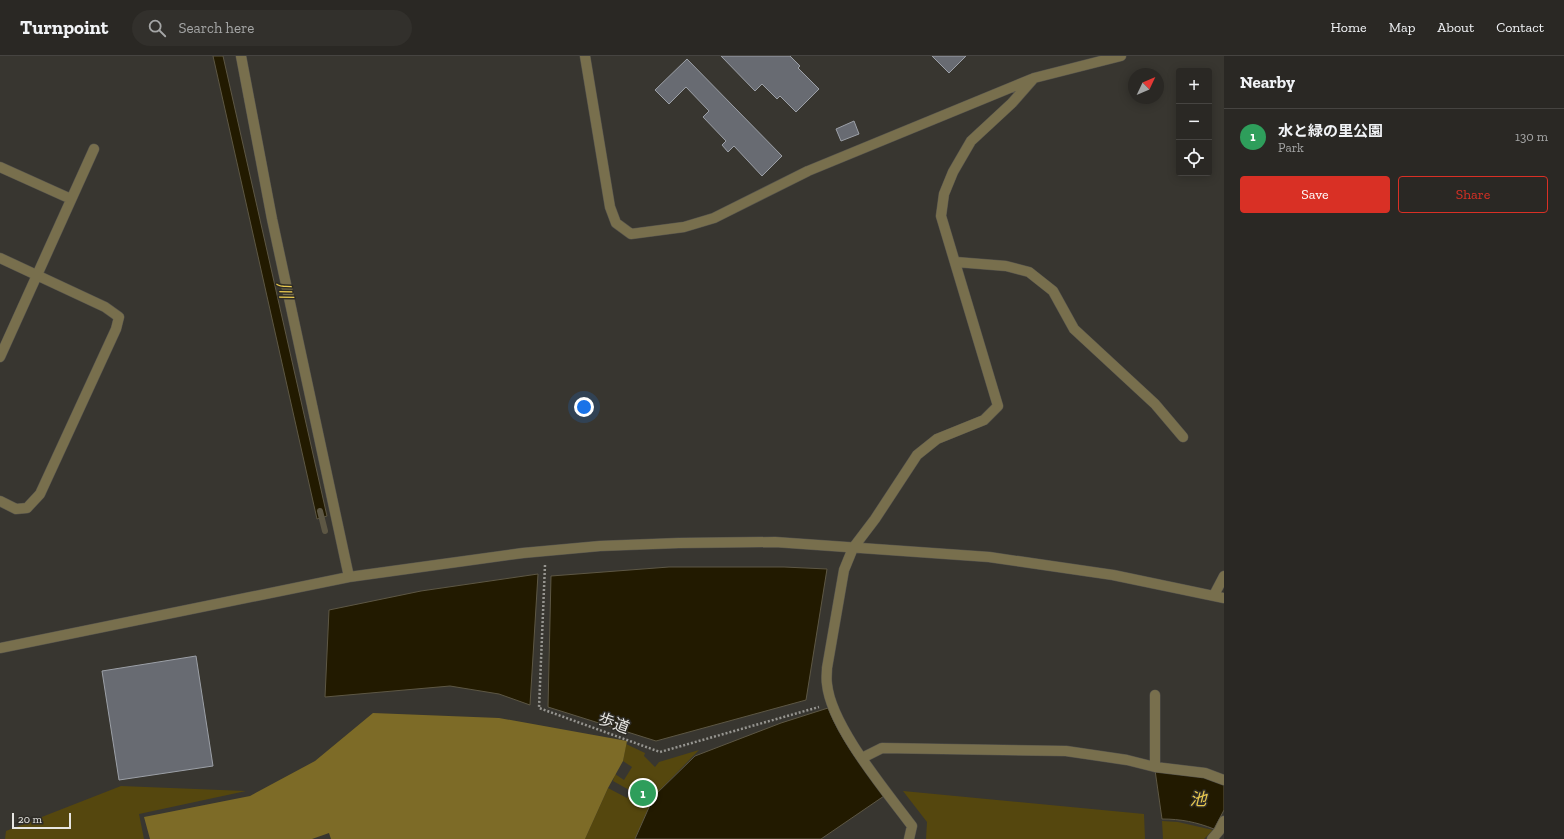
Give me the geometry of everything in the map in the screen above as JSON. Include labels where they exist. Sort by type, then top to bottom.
[{"type":"street","points":[[241,56],[272,219],[349,578]]},
{"type":"street","points":[[585,56],[610,206],[616,223],[631,234],[684,227],[714,218],[808,171],[1034,78],[1121,56]]},
{"type":"street","points":[[909,839],[912,826],[862,758],[838,718],[827,684],[827,668],[844,570],[853,548],[875,520],[917,455],[937,439],[984,420],[998,406],[942,216],[944,194],[953,172],[970,141],[1012,103],[1034,78]]},
{"type":"street","points":[[1,351],[94,149]]},
{"type":"street","points":[[0,167],[71,199]]},
{"type":"street","points":[[0,258],[105,307],[119,317],[116,329],[40,494],[27,508],[16,509],[0,501]]},
{"type":"street","points":[[956,262],[1006,266],[1029,272],[1053,291],[1074,329],[1155,404],[1182,436]]},
{"type":"street","points":[[0,648],[349,578],[546,550],[623,545],[775,542],[996,558],[1113,575],[1219,596],[1224,576]]},
{"type":"street","points":[[1155,695],[1155,767]]},
{"type":"street","points":[[862,758],[882,748],[1066,752],[1127,760],[1155,767],[1205,773],[1224,780]]},
{"type":"street","points":[[1212,839],[1219,831],[1224,821]]},
{"type":"path","name":"歩道","points":[[546,550],[539,708],[660,752],[832,703]]},
{"type":"shaded area","points":[[373,713],[499,718],[627,741],[623,761],[608,788],[585,839],[331,839],[329,833],[312,839],[150,839],[144,817],[250,796],[315,761]]},
{"type":"shaded area","points":[[626,744],[645,753],[644,756],[655,767],[659,762],[699,750],[654,796],[635,839],[585,839],[608,788],[627,798],[631,791],[613,781],[615,774],[624,780],[632,767],[623,761]]},
{"type":"shaded area","points":[[121,786],[246,791],[139,814],[144,839],[5,839],[6,831]]},
{"type":"shaded area","points":[[903,791],[1144,814],[1145,839],[926,839],[927,822]]},
{"type":"shaded area","points":[[1162,821],[1178,822],[1213,830],[1204,839],[1163,839]]},
{"type":"water","points":[[213,56],[223,56],[327,516],[317,519]]},
{"type":"water","points":[[669,567],[784,567],[827,569],[806,700],[656,741],[548,707],[551,576]]},
{"type":"water","points":[[538,574],[530,705],[499,694],[450,686],[325,697],[329,610],[421,591]]},
{"type":"water","points":[[828,708],[839,732],[860,765],[884,796],[821,839],[635,839],[654,796],[695,756],[781,723]]},
{"type":"water","name":"池","points":[[1155,770],[1205,776],[1224,784],[1224,810],[1214,829],[1188,821],[1162,819]]},
{"type":"building","points":[[721,56],[790,56],[800,66],[798,68],[819,89],[796,112],[780,96],[777,99],[762,84],[755,91]]},
{"type":"building","points":[[932,56],[966,56],[949,73]]},
{"type":"building","points":[[687,59],[782,156],[762,176],[734,146],[728,152],[722,145],[726,141],[703,117],[709,111],[686,87],[669,104],[655,90]]},
{"type":"building","points":[[854,121],[859,134],[841,141],[836,129]]},
{"type":"building","points":[[196,656],[213,766],[119,780],[102,671]]},
{"type":"waterway","name":"川","points":[[320,511],[325,531]]},
{"type":"place","name":"水と緑の里公園","points":[[643,793]]}]
